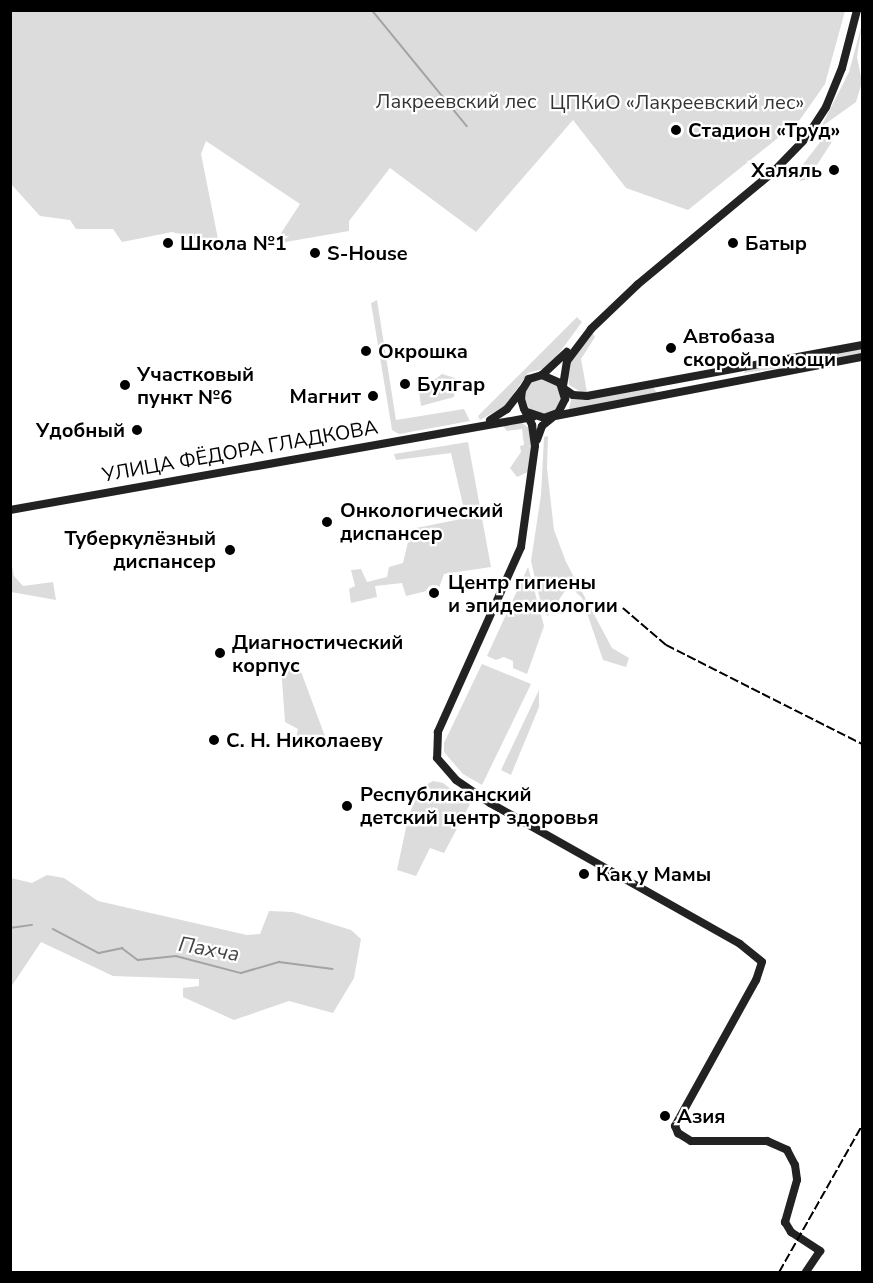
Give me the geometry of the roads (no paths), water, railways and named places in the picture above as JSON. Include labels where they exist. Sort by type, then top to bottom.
[{"type":"street","points":[[535,446],[530,415],[522,390],[529,379],[542,375],[560,362],[610,303],[711,223],[782,158],[805,130],[835,73],[851,10]]},
{"type":"street","points":[[806,1272],[820,1251],[791,1232],[785,1222],[797,1179],[795,1165],[787,1150],[767,1141],[690,1141],[676,1130],[677,1117],[756,980],[762,962],[740,945],[496,806],[456,780],[437,758],[438,732],[518,556],[535,446],[542,426],[554,416],[564,402],[563,388],[567,361],[582,339],[637,285],[778,167],[816,123],[842,68],[857,10]]},
{"type":"street","points":[[542,375],[552,376],[573,395],[587,396],[862,345]]},
{"type":"street","points":[[530,415],[554,416],[862,357]]},
{"type":"street","points":[[740,368],[742,380]]},
{"type":"street","points":[[661,383],[663,394]]},
{"type":"street","name":"УЛИЦА ФЁДОРА ГЛАДКОВА","points":[[475,425],[498,416],[522,390]]},
{"type":"street","name":"УЛИЦА ФЁДОРА ГЛАДКОВА","points":[[10,510],[530,415]]},
{"type":"waterway","points":[[372,10],[467,126]]},
{"type":"waterway","name":"Пахча","points":[[10,928],[32,925]]},
{"type":"waterway","name":"Пахча","points":[[53,929],[99,953],[122,948],[138,960],[176,956],[241,973],[279,962],[333,969]]},
{"type":"railway","points":[[623,608],[666,645],[862,744]]},
{"type":"railway","points":[[779,1272],[862,1125]]},
{"type":"place","name":"Стадион «Труд»","points":[[676,130]]},
{"type":"place","name":"Халяль","points":[[834,170]]},
{"type":"place","name":"Школа №1","points":[[168,243]]},
{"type":"place","name":"Батыр","points":[[733,243]]},
{"type":"place","name":"S-House","points":[[315,253]]},
{"type":"place","name":"Автобаза скорой помощи","points":[[671,348]]},
{"type":"place","name":"Окрошка","points":[[366,351]]},
{"type":"place","name":"Булгар","points":[[405,384]]},
{"type":"place","name":"Участковый пункт №6","points":[[125,385]]},
{"type":"place","name":"Магнит","points":[[373,396]]},
{"type":"place","name":"Удобный","points":[[137,430]]},
{"type":"place","name":"Онкологический диспансер","points":[[327,522]]},
{"type":"place","name":"Туберкулёзный диспансер","points":[[230,550]]},
{"type":"place","name":"Центр гигиены и эпидемиологии","points":[[434,593]]},
{"type":"place","name":"Диагностический корпус","points":[[220,653]]},
{"type":"place","name":"С. Н. Николаеву","points":[[214,740]]},
{"type":"place","name":"Республиканский детский центр здоровья","points":[[347,806]]},
{"type":"place","name":"Как у Мамы","points":[[584,874]]},
{"type":"place","name":"Азия","points":[[665,1116]]},
{"type":"park label","name":"Лакреевский лес","points":[[456,101]]},
{"type":"park label","name":"ЦПКиО «Лакреевский лес»","points":[[677,102]]}]
